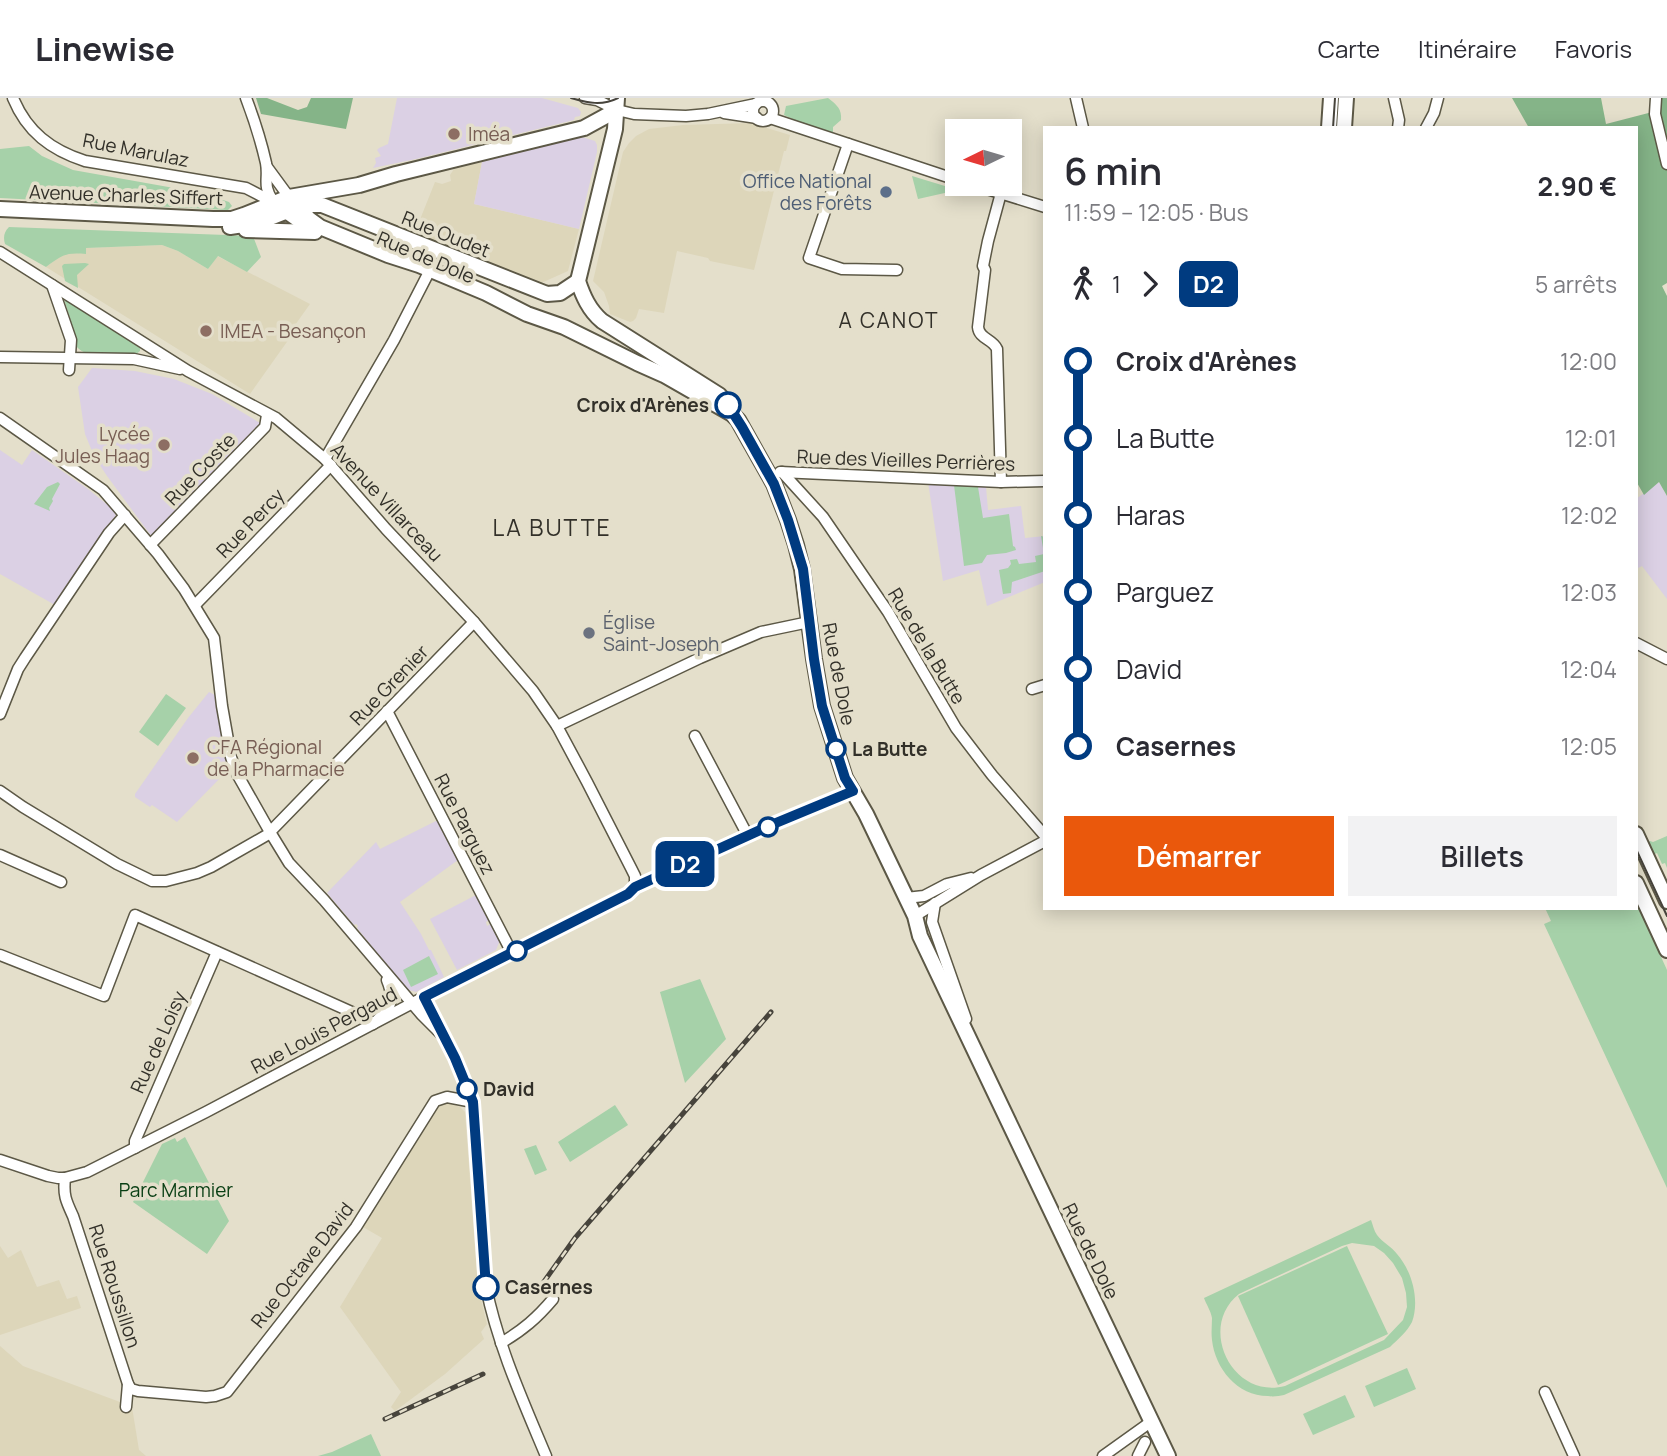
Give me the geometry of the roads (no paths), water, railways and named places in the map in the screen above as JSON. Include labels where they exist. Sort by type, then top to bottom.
[{"type":"main road","points":[[1329,126],[1331,98]]},
{"type":"main road","points":[[1344,126],[1346,98]]},
{"type":"main road","points":[[584,128],[617,104]]},
{"type":"main road","points":[[617,104],[615,129],[578,281],[586,302],[596,315],[719,395],[732,414]]},
{"type":"main road","points":[[287,204],[584,128],[598,128],[603,131],[611,147]]},
{"type":"main road","name":"Avenue Charles Siffert","points":[[0,209],[224,219],[287,204]]},
{"type":"main road","name":"Avenue Charles Siffert","points":[[220,227],[257,223],[287,204]]},
{"type":"main road","name":"Rue de Dole","points":[[287,204],[315,232],[486,293],[527,314],[564,327],[664,374],[732,414],[742,427],[788,520],[803,569],[822,706],[845,778],[915,916],[920,936],[1168,1456]]},
{"type":"main road","name":"Rue de Dole","points":[[287,204],[320,227],[388,255],[661,381],[721,414],[748,440]]},
{"type":"main road","name":"Rue Oudet","points":[[287,204],[327,206],[548,294],[560,293],[578,281]]},
{"type":"main road","name":"Avenue Charles Siffert","points":[[0,216],[315,232]]},
{"type":"main road","points":[[1638,838],[1667,901]]},
{"type":"main road","points":[[1638,887],[1667,950]]},
{"type":"street","name":"Rue Marulaz","points":[[13,98],[31,129],[45,142],[73,157],[246,188],[287,204]]},
{"type":"street","points":[[246,98],[267,167],[287,204]]},
{"type":"street","points":[[585,98],[617,104],[630,114],[686,116],[720,113],[780,98]]},
{"type":"street","points":[[1076,98],[1083,126]]},
{"type":"street","points":[[1394,98],[1398,126]]},
{"type":"street","points":[[1427,126],[1438,98]]},
{"type":"street","points":[[1656,98],[1655,114],[1667,164]]},
{"type":"street","points":[[768,102],[773,110],[770,118]]},
{"type":"street","points":[[756,104],[754,110],[757,118]]},
{"type":"street","points":[[720,113],[763,121],[770,118],[945,176]]},
{"type":"street","points":[[848,144],[809,258],[842,269],[897,270]]},
{"type":"street","points":[[267,167],[267,191],[287,204]]},
{"type":"street","points":[[1000,196],[983,266],[985,270],[979,331],[997,349],[1001,482]]},
{"type":"street","points":[[1010,196],[1043,206]]},
{"type":"street","name":"Avenue Villarceau","points":[[0,253],[188,371],[276,418],[328,462],[533,691],[591,788],[635,876],[635,887]]},
{"type":"street","name":"Rue Percy","points":[[195,605],[328,462],[428,274]]},
{"type":"street","points":[[52,285],[71,340],[69,370]]},
{"type":"street","points":[[0,357],[134,359],[188,371]]},
{"type":"street","name":"Rue Coste","points":[[150,545],[265,427],[267,415]]},
{"type":"street","points":[[0,418],[103,490],[184,589],[214,638],[230,757],[270,832],[289,863],[444,1037]]},
{"type":"street","name":"Rue des Vieilles Perrières","points":[[766,471],[1001,482],[1043,481]]},
{"type":"street","name":"Rue de la Butte","points":[[782,472],[823,517],[888,612],[956,728],[1043,836]]},
{"type":"street","points":[[0,714],[18,669],[109,533],[125,515]]},
{"type":"street","name":"Rue Grenier","points":[[0,791],[117,864],[152,881],[187,876],[211,867],[270,832],[474,622]]},
{"type":"street","points":[[556,726],[761,632],[809,622]]},
{"type":"street","points":[[1638,644],[1667,659]]},
{"type":"street","points":[[1032,689],[1043,686]]},
{"type":"street","name":"Rue Parguez","points":[[387,711],[512,953]]},
{"type":"street","points":[[695,736],[748,836]]},
{"type":"street","name":"Rue Louis Pergaud","points":[[65,1178],[87,1172],[135,1148],[628,894],[635,887],[853,791]]},
{"type":"street","points":[[915,916],[1043,839]]},
{"type":"street","points":[[0,855],[61,882]]},
{"type":"street","points":[[906,898],[925,896],[947,884],[981,875]]},
{"type":"street","name":"Rue de Dole","points":[[935,903],[932,922],[980,1063]]},
{"type":"street","points":[[0,955],[104,996],[135,915],[365,1018],[373,1024],[387,1013],[390,1007],[392,996],[383,971]]},
{"type":"street","name":"Rue de Loisy","points":[[135,1148],[135,1141],[217,951]]},
{"type":"street","points":[[424,997],[455,1058],[473,1102],[486,1287],[512,1375],[546,1456]]},
{"type":"street","name":"Rue Octave David","points":[[128,1384],[131,1389],[148,1392],[215,1396],[228,1392],[358,1224],[435,1101],[447,1097],[473,1102]]},
{"type":"street","points":[[0,1160],[48,1176],[65,1178]]},
{"type":"street","name":"Rue Roussillon","points":[[65,1178],[65,1196],[128,1384],[126,1407]]},
{"type":"street","points":[[501,1343],[535,1319],[553,1299]]},
{"type":"street","points":[[1545,1392],[1574,1456]]},
{"type":"street","points":[[1103,1456],[1152,1421]]},
{"type":"street","points":[[1138,1456],[1145,1442]]},
{"type":"tram line","points":[[571,98],[595,103],[618,98]]},
{"type":"tram line","points":[[1333,126],[1335,98]]},
{"type":"tram line","points":[[1638,853],[1667,916]]},
{"type":"railway","points":[[543,1283],[575,1238],[771,1012]]},
{"type":"railway","points":[[385,1419],[483,1374]]},
{"type":"place","name":"Iméa","points":[[454,134]]},
{"type":"place","name":"Office National des Forêts","points":[[886,192]]},
{"type":"place","name":"IMEA - Besançon","points":[[206,331]]},
{"type":"place","name":"Croix d'Arènes","points":[[728,405]]},
{"type":"place","name":"Lycée Jules Haag","points":[[164,445]]},
{"type":"place","name":"Église Saint-Joseph","points":[[589,633]]},
{"type":"place","name":"La Butte","points":[[836,749]]},
{"type":"place","name":"CFA Régional de la Pharmacie","points":[[193,758]]},
{"type":"place","name":"David","points":[[467,1089]]},
{"type":"place","name":"Casernes","points":[[486,1287]]},
{"type":"district","name":"A CANOT","points":[[889,321]]},
{"type":"district","name":"LA BUTTE","points":[[552,528]]},
{"type":"park label","name":"Parc Marmier","points":[[176,1190]]}]
